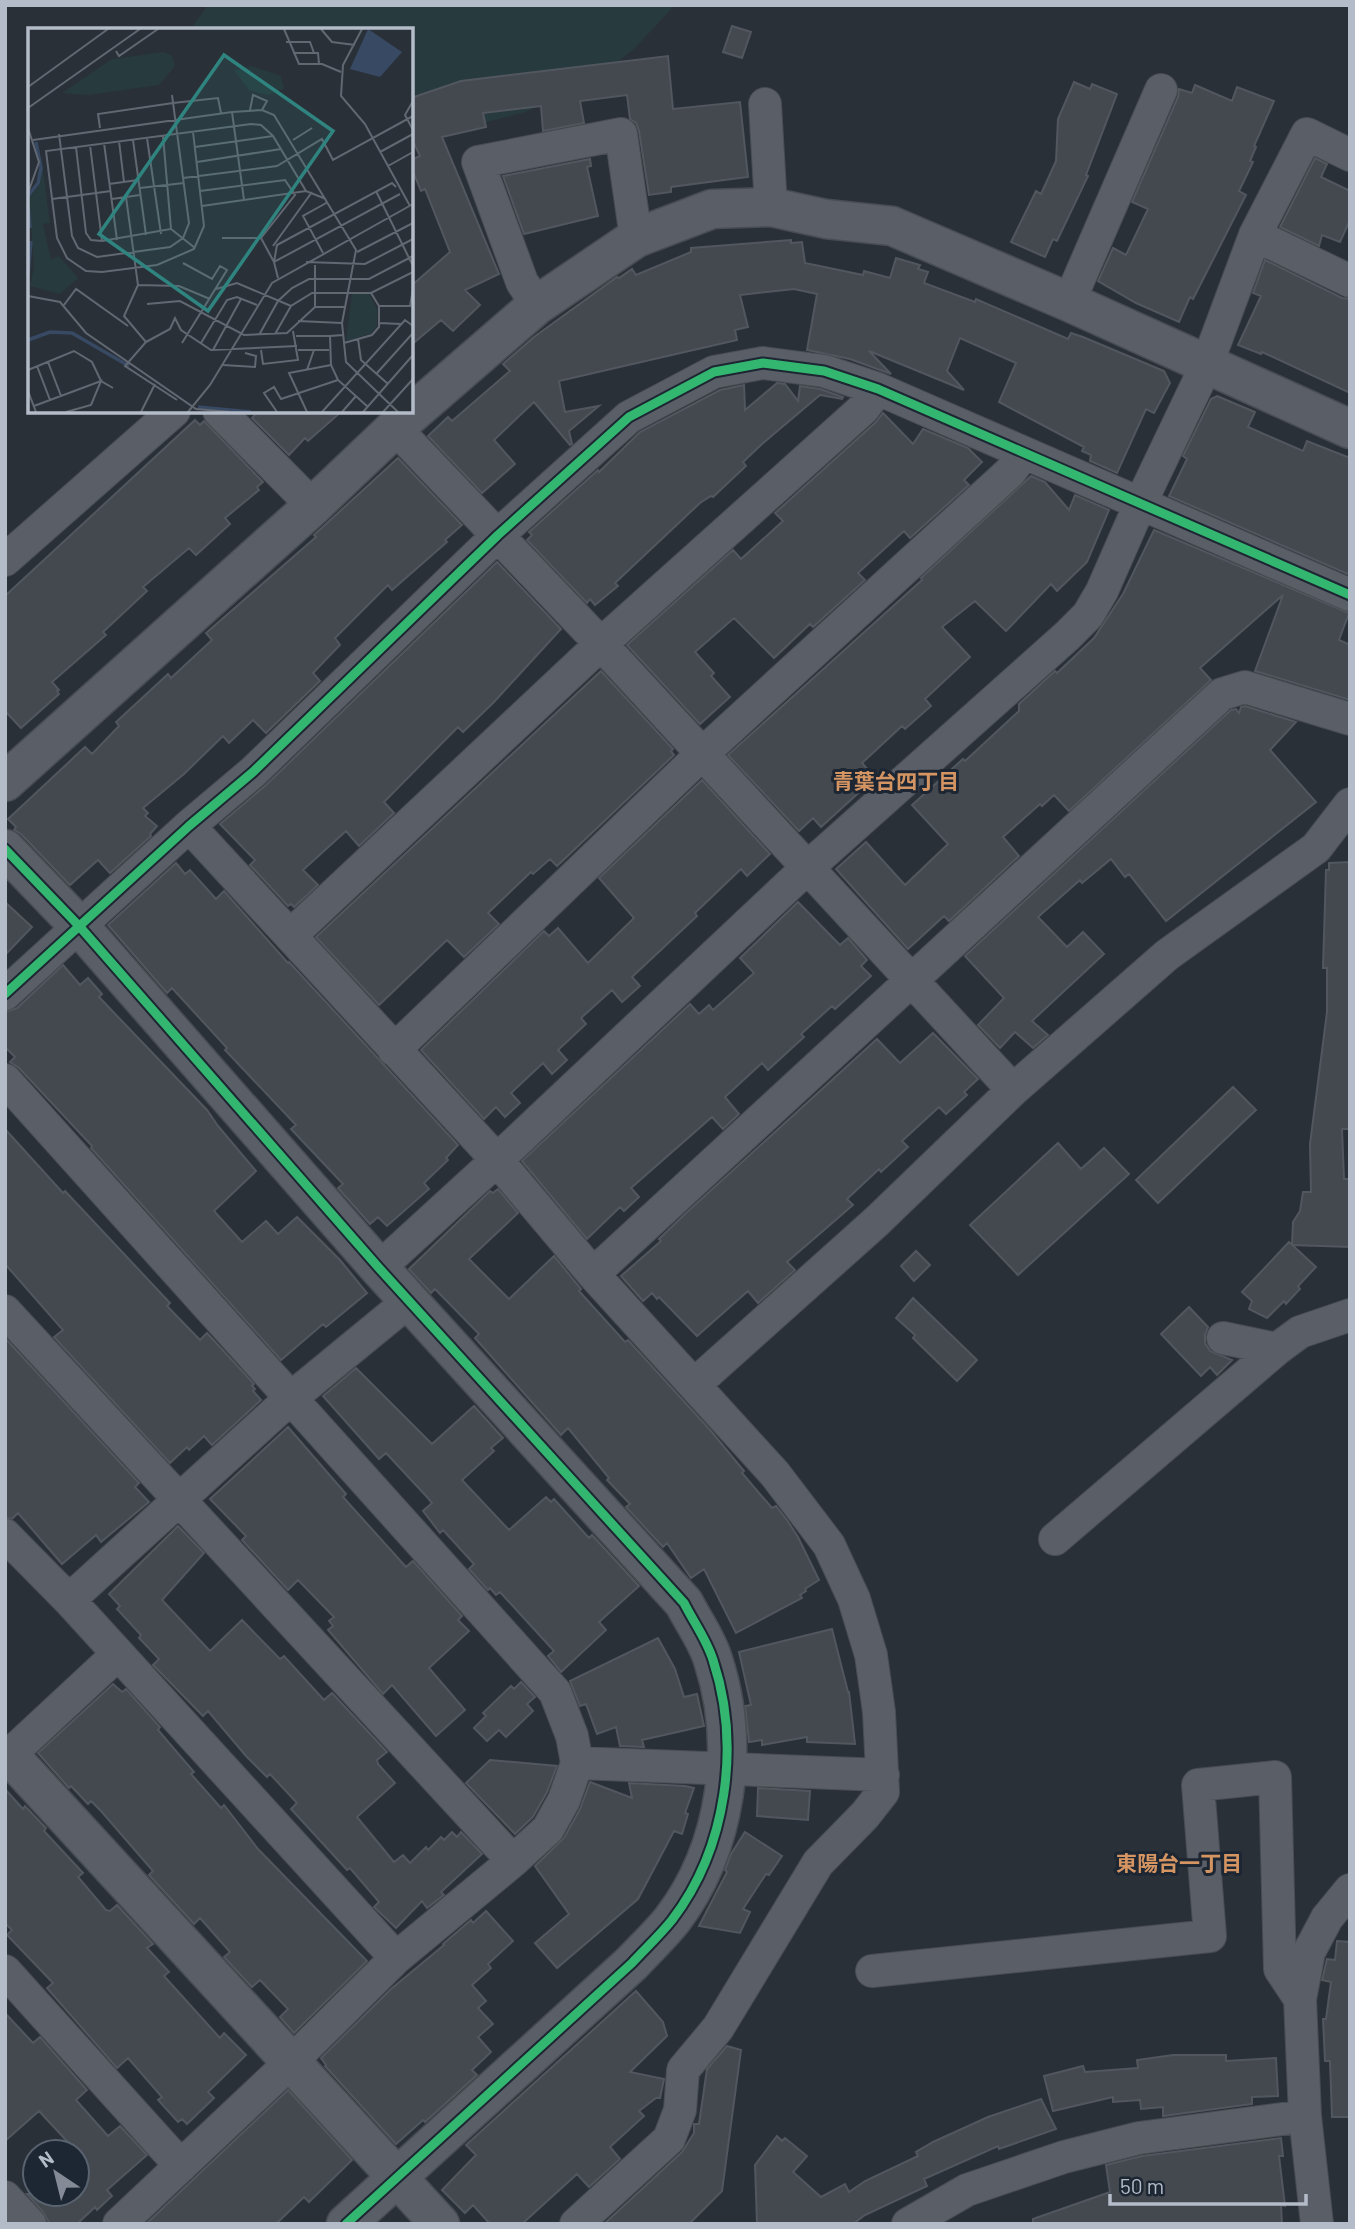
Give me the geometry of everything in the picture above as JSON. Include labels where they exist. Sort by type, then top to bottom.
[{"type":"street","points":[[1069,302],[1161,90]]},
{"type":"street","points":[[765,104],[771,207]]},
{"type":"street","points":[[537,306],[522,282],[478,162],[621,134],[636,238]]},
{"type":"street","points":[[379,1268],[807,868],[1088,615],[1102,591],[1207,364],[1255,235],[1307,134],[1350,155]]},
{"type":"street","points":[[413,413],[537,306],[636,238],[712,209],[771,207],[826,219],[892,226],[1069,302],[1350,429]]},
{"type":"street","points":[[1255,235],[1350,281]]},
{"type":"street","points":[[5,994],[253,772],[498,536],[629,417],[714,372],[763,363],[824,371],[878,389],[1350,595]]},
{"type":"street","points":[[291,934],[601,645],[864,408],[878,389]]},
{"type":"street","points":[[5,560],[172,413]]},
{"type":"street","points":[[221,413],[313,506]]},
{"type":"street","points":[[5,782],[313,506],[412,413]]},
{"type":"street","points":[[395,428],[601,645],[1013,1090]]},
{"type":"street","points":[[394,1050],[702,754],[1010,472],[1024,453]]},
{"type":"street","points":[[593,1274],[1222,694],[1245,687],[1350,719]]},
{"type":"street","points":[[695,1384],[876,1222],[1013,1090],[1167,955],[1316,848],[1350,804]]},
{"type":"street","points":[[190,826],[497,1160],[593,1274],[775,1474],[829,1545],[854,1599],[871,1655],[879,1712],[883,1792],[818,1863],[718,2028],[683,2070],[680,2110],[669,2139],[576,2224]]},
{"type":"street","points":[[5,849],[80,927],[379,1268],[684,1603],[713,1658],[726,1727],[727,1767],[719,1823],[700,1875],[672,1920],[632,1962],[346,2224]]},
{"type":"street","points":[[5,1080],[555,1692],[572,1736],[577,1763],[564,1800],[548,1829],[396,1958],[291,2062],[119,2224]]},
{"type":"street","points":[[69,1600],[179,1497],[291,1398],[410,1301]]},
{"type":"street","points":[[5,1311],[513,1861]]},
{"type":"street","points":[[1055,1539],[1277,1349],[1300,1332],[1350,1315]]},
{"type":"street","points":[[1223,1338],[1277,1349]]},
{"type":"street","points":[[8,1545],[69,1600],[396,1958]]},
{"type":"street","points":[[118,1654],[7,1757],[440,2224]]},
{"type":"street","points":[[577,1763],[883,1775]]},
{"type":"street","points":[[872,1971],[1210,1936],[1198,1785],[1275,1777],[1280,1969],[1300,2000]]},
{"type":"street","points":[[1317,2224],[1305,2116],[1300,2000],[1309,1952],[1338,1925],[1350,1891]]},
{"type":"street","points":[[5,1971],[181,2166]]},
{"type":"street","points":[[908,2224],[967,2190],[1064,2157],[1139,2138],[1305,2116]]},
{"type":"street","points":[[5,2197],[30,2224]]},
{"type":"green space","points":[[208,5],[675,5],[635,48],[589,85],[525,112],[413,141],[413,28],[191,28]]},
{"type":"building","points":[[732,26],[751,32],[742,58],[723,52]]},
{"type":"building","points":[[668,56],[673,109],[740,102],[748,177],[671,187],[671,192],[649,195],[639,131],[636,123],[630,119],[627,95],[580,101],[584,123],[543,131],[541,106],[483,113],[486,127],[442,137],[499,274],[465,290],[480,305],[453,331],[441,320],[413,343],[413,284],[450,252],[425,189],[421,191],[413,172],[413,159],[420,156],[413,141],[413,97],[461,81]]},
{"type":"building","points":[[1074,82],[1090,89],[1092,84],[1117,94],[1086,175],[1088,176],[1057,241],[1053,239],[1045,257],[1011,242],[1036,191],[1041,194],[1056,161],[1058,119]]},
{"type":"building","points":[[1195,85],[1232,101],[1237,87],[1274,101],[1254,146],[1256,147],[1250,161],[1253,162],[1239,191],[1246,195],[1179,322],[1136,303],[1098,281],[1113,248],[1126,255],[1148,209],[1132,202],[1178,97],[1179,89],[1192,93]]},
{"type":"building","points":[[1315,158],[1327,164],[1321,177],[1350,191],[1350,220],[1340,242],[1322,235],[1319,246],[1280,227]]},
{"type":"building","points":[[590,159],[591,166],[587,167],[598,216],[524,234],[503,176]]},
{"type":"building","points":[[791,240],[791,243],[802,242],[805,263],[863,275],[864,271],[890,278],[896,258],[920,265],[918,269],[928,272],[924,283],[975,302],[976,299],[1068,339],[1071,333],[1083,337],[1164,371],[1170,383],[1154,413],[1146,409],[1117,473],[1090,461],[1091,455],[1082,451],[1084,447],[999,402],[1016,363],[960,338],[947,371],[964,390],[869,351],[891,374],[850,359],[807,350],[817,294],[794,289],[740,295],[748,327],[735,330],[737,340],[559,381],[565,412],[599,406],[569,431],[570,445],[534,402],[494,440],[515,464],[482,493],[428,436],[448,417],[452,421],[510,371],[503,364],[534,337],[617,277],[632,269],[636,275],[691,252],[691,248]]},
{"type":"building","points":[[1265,260],[1342,298],[1350,299],[1350,393],[1262,352],[1261,354],[1238,345],[1261,296],[1253,293]]},
{"type":"building","points":[[777,383],[785,384],[798,401],[800,386],[843,397],[820,395],[762,444],[743,462],[746,466],[713,497],[700,503],[615,583],[618,586],[595,605],[590,599],[587,603],[527,540],[532,535],[529,532],[598,470],[599,472],[640,432],[720,390],[744,385],[745,410]]},
{"type":"building","points":[[1217,396],[1255,412],[1248,427],[1303,451],[1307,441],[1350,458],[1350,575],[1169,496],[1187,459],[1183,456],[1211,399]]},
{"type":"building","points":[[256,413],[340,413],[308,441],[305,438],[289,455],[252,418]]},
{"type":"building","points":[[883,413],[913,444],[923,429],[968,448],[982,462],[964,480],[969,485],[910,538],[904,531],[858,573],[865,580],[813,627],[810,624],[774,658],[734,618],[695,652],[714,673],[711,676],[730,697],[700,724],[627,645],[733,550],[741,559],[783,521],[775,513]]},
{"type":"building","points":[[195,420],[200,425],[204,421],[263,482],[257,487],[259,490],[225,518],[230,524],[196,555],[189,548],[143,587],[147,591],[103,632],[106,635],[52,682],[59,694],[21,728],[5,711],[5,596]]},
{"type":"building","points":[[398,458],[462,525],[445,540],[447,542],[392,590],[388,585],[335,638],[340,645],[313,673],[320,681],[266,733],[253,720],[229,743],[223,736],[184,774],[143,808],[148,813],[145,816],[157,826],[151,836],[110,873],[98,860],[70,885],[14,830],[16,827],[8,819],[85,747],[92,754],[119,726],[116,722],[168,674],[171,678],[212,640],[206,633],[316,537],[314,535]]},
{"type":"building","points":[[1031,476],[1045,482],[1069,510],[1075,495],[1109,510],[1087,562],[1057,591],[1051,584],[1006,631],[975,601],[942,627],[970,657],[925,699],[931,706],[905,729],[902,726],[862,763],[875,778],[821,827],[813,818],[799,831],[728,755],[922,580],[921,578]]},
{"type":"building","points":[[1154,530],[1349,613],[1339,640],[1350,645],[1350,700],[1255,671],[1283,595],[1200,668],[1211,680],[1069,811],[1054,795],[1003,837],[1019,856],[949,921],[944,916],[908,949],[836,869],[866,842],[905,885],[948,844],[912,805],[963,759],[965,761],[1019,711],[1019,704],[1094,638],[1123,594]]},
{"type":"building","points":[[497,562],[561,629],[494,702],[463,732],[458,727],[384,802],[394,813],[359,846],[346,831],[303,870],[318,885],[294,907],[291,904],[288,906],[250,865],[255,860],[220,824],[266,785]]},
{"type":"building","points":[[601,671],[673,749],[671,751],[674,755],[557,866],[550,859],[533,874],[531,872],[488,913],[499,924],[464,957],[447,940],[379,1005],[316,937]]},
{"type":"building","points":[[1241,707],[1296,722],[1270,750],[1316,802],[1166,921],[1129,874],[1125,877],[1111,859],[1082,883],[1080,880],[1038,917],[1067,947],[1083,932],[1104,954],[1032,1021],[1048,1035],[1033,1048],[1015,1032],[1000,1048],[978,1025],[1004,998],[965,956],[1231,710],[1236,709],[1239,713]]},
{"type":"building","points":[[702,780],[770,854],[747,876],[741,869],[695,913],[697,916],[632,977],[640,986],[622,1002],[612,990],[581,1018],[586,1024],[558,1050],[567,1060],[552,1074],[543,1063],[511,1093],[520,1103],[505,1117],[496,1107],[484,1119],[421,1050],[544,931],[549,936],[558,928],[588,963],[634,918],[599,878]]},
{"type":"building","points":[[1350,862],[1350,1129],[1342,1129],[1344,1179],[1349,1179],[1350,1247],[1292,1245],[1293,1222],[1300,1211],[1303,1192],[1311,1192],[1310,1144],[1327,1012],[1327,968],[1323,968],[1326,870],[1329,870],[1329,863]]},
{"type":"building","points":[[176,863],[185,874],[190,870],[216,899],[224,891],[458,1145],[446,1158],[448,1160],[424,1183],[429,1189],[387,1226],[378,1217],[370,1224],[338,1188],[343,1184],[291,1129],[296,1125],[225,1050],[227,1048],[172,988],[167,993],[108,925]]},
{"type":"building","points":[[5,902],[32,927],[5,955]]},
{"type":"building","points":[[798,902],[840,945],[848,938],[867,960],[861,966],[871,976],[835,1009],[832,1006],[801,1034],[804,1037],[768,1070],[762,1063],[725,1097],[739,1114],[723,1129],[712,1117],[631,1188],[639,1197],[624,1211],[620,1207],[587,1239],[522,1161],[690,1004],[699,1014],[709,1005],[713,1010],[754,973],[740,958]]},
{"type":"building","points":[[63,965],[80,985],[88,978],[102,994],[99,997],[207,1110],[256,1171],[214,1211],[242,1242],[266,1221],[278,1234],[297,1217],[340,1260],[367,1293],[326,1327],[323,1324],[281,1360],[92,1146],[19,1068],[10,1062],[15,1057],[5,1047],[5,1012],[17,1008]]},
{"type":"building","points":[[933,1033],[978,1079],[964,1092],[967,1095],[946,1114],[939,1107],[902,1141],[908,1147],[847,1199],[853,1205],[787,1262],[795,1270],[758,1303],[748,1291],[697,1336],[659,1297],[657,1299],[652,1293],[643,1301],[621,1276],[877,1039],[900,1063]]},
{"type":"building","points":[[1233,1087],[1256,1110],[1158,1203],[1136,1180]]},
{"type":"building","points":[[5,1129],[170,1303],[167,1306],[200,1340],[207,1333],[254,1384],[253,1391],[261,1400],[212,1445],[204,1436],[170,1463],[54,1337],[63,1330],[5,1264]]},
{"type":"building","points":[[1058,1143],[1081,1169],[1104,1148],[1129,1174],[1018,1275],[970,1225]]},
{"type":"building","points":[[498,1189],[518,1213],[469,1259],[509,1299],[554,1256],[581,1289],[579,1291],[711,1431],[744,1471],[742,1473],[772,1508],[776,1506],[787,1520],[819,1580],[805,1589],[800,1595],[802,1598],[736,1633],[704,1569],[691,1578],[667,1543],[663,1547],[626,1507],[630,1504],[607,1480],[609,1478],[568,1428],[561,1435],[475,1338],[479,1334],[435,1289],[431,1293],[409,1269],[490,1191],[493,1193]]},
{"type":"building","points":[[1289,1242],[1316,1267],[1286,1304],[1284,1301],[1267,1318],[1249,1309],[1252,1301],[1242,1292]]},
{"type":"building","points":[[916,1251],[930,1265],[914,1281],[901,1266]]},
{"type":"building","points":[[913,1298],[977,1360],[957,1381],[896,1318]]},
{"type":"building","points":[[1189,1307],[1208,1327],[1205,1343],[1210,1351],[1232,1360],[1217,1375],[1210,1367],[1201,1376],[1161,1334]]},
{"type":"building","points":[[5,1338],[139,1483],[135,1487],[149,1502],[101,1542],[96,1535],[62,1564],[18,1513],[12,1519],[5,1517]]},
{"type":"building","points":[[356,1368],[432,1444],[474,1406],[503,1438],[491,1448],[494,1451],[462,1480],[509,1530],[546,1497],[551,1502],[554,1499],[589,1538],[592,1535],[639,1586],[599,1622],[606,1630],[561,1672],[548,1656],[554,1651],[500,1592],[496,1595],[490,1588],[488,1590],[469,1569],[474,1564],[443,1530],[440,1533],[423,1511],[432,1503],[427,1497],[386,1453],[379,1459],[323,1396]]},
{"type":"building","points":[[288,1427],[346,1494],[343,1497],[406,1567],[413,1561],[462,1616],[458,1620],[469,1631],[429,1668],[465,1710],[436,1736],[392,1685],[383,1694],[328,1630],[333,1626],[329,1621],[334,1617],[298,1580],[288,1590],[242,1540],[246,1536],[210,1499]]},
{"type":"building","points":[[178,1526],[204,1553],[162,1600],[210,1651],[242,1620],[280,1659],[284,1656],[324,1700],[332,1693],[387,1752],[377,1760],[378,1764],[395,1783],[357,1817],[394,1862],[403,1855],[410,1863],[426,1847],[428,1850],[441,1837],[444,1840],[452,1832],[457,1837],[461,1832],[482,1854],[441,1892],[444,1895],[427,1908],[422,1901],[396,1928],[374,1907],[379,1902],[350,1868],[347,1870],[291,1809],[297,1803],[270,1774],[267,1777],[246,1756],[208,1711],[203,1716],[153,1665],[159,1659],[117,1609],[120,1606],[109,1594]]},
{"type":"building","points":[[832,1629],[849,1692],[855,1744],[807,1742],[807,1737],[762,1745],[762,1740],[749,1742],[745,1706],[751,1705],[739,1652]]},
{"type":"building","points":[[658,1638],[675,1669],[684,1697],[697,1694],[704,1726],[642,1740],[644,1747],[620,1746],[616,1727],[597,1734],[586,1704],[580,1706],[570,1681]]},
{"type":"building","points":[[521,1682],[535,1697],[527,1704],[533,1711],[506,1737],[499,1730],[487,1741],[474,1728],[486,1716],[483,1713],[511,1686],[514,1689]]},
{"type":"building","points":[[113,1684],[122,1692],[126,1689],[160,1727],[158,1730],[194,1772],[191,1774],[221,1808],[224,1805],[258,1849],[367,1961],[294,2033],[280,2017],[288,2009],[260,1980],[252,1987],[224,1957],[230,1952],[200,1918],[194,1924],[149,1875],[153,1871],[101,1811],[91,1801],[88,1804],[71,1786],[69,1788],[38,1753]]},
{"type":"building","points":[[490,1760],[557,1766],[533,1817],[515,1834],[466,1783]]},
{"type":"building","points":[[590,1782],[632,1798],[629,1783],[694,1788],[685,1813],[688,1814],[682,1834],[674,1831],[638,1899],[557,1968],[535,1943],[569,1914],[535,1866],[564,1838],[580,1809]]},
{"type":"building","points":[[758,1788],[810,1791],[808,1820],[757,1816]]},
{"type":"building","points":[[5,1789],[46,1828],[44,1831],[83,1873],[78,1877],[106,1910],[110,1911],[117,1905],[153,1944],[147,1948],[169,1972],[164,1976],[220,2038],[224,2033],[246,2055],[208,2092],[214,2098],[187,2124],[182,2119],[178,2122],[158,2100],[162,2097],[128,2058],[117,2068],[47,1988],[53,1983],[7,1935],[12,1930],[5,1923]]},
{"type":"building","points":[[745,1832],[782,1856],[769,1875],[766,1874],[743,1909],[750,1912],[740,1933],[699,1926],[727,1872],[725,1870],[731,1854]]},
{"type":"building","points":[[486,1911],[513,1941],[488,1964],[491,1968],[472,1985],[486,2001],[478,2008],[493,2024],[478,2037],[491,2052],[472,2070],[477,2075],[396,2144],[325,2066],[321,2058],[391,1989],[471,1920],[473,1923]]},
{"type":"building","points":[[1337,1941],[1350,1942],[1350,2117],[1332,2117],[1330,2061],[1325,2061],[1323,2019],[1326,2019],[1331,1982],[1322,1980],[1327,1959],[1335,1960]]},
{"type":"building","points":[[636,1991],[663,2022],[667,2036],[630,2072],[664,2079],[660,2098],[656,2098],[639,2111],[644,2116],[610,2147],[620,2159],[589,2187],[577,2174],[522,2224],[490,2224],[473,2205],[465,2213],[442,2190],[476,2155],[466,2145]]},
{"type":"building","points":[[5,2013],[33,2043],[40,2037],[87,2090],[76,2100],[108,2136],[120,2126],[147,2155],[107,2190],[112,2196],[97,2210],[95,2207],[77,2224],[50,2224],[39,2208],[91,2208],[91,2138],[64,2138],[39,2111],[5,2141]]},
{"type":"building","points":[[727,2046],[741,2050],[722,2191],[689,2224],[604,2224],[682,2152],[694,2133],[694,2124],[699,2124],[707,2069]]},
{"type":"building","points":[[1173,2055],[1226,2055],[1226,2061],[1276,2058],[1278,2096],[1252,2097],[1252,2104],[1163,2116],[1163,2107],[1141,2109],[1140,2100],[1113,2102],[1113,2097],[1053,2111],[1044,2076],[1083,2066],[1085,2072],[1138,2068],[1137,2060]]},
{"type":"building","points":[[288,2090],[352,2160],[309,2202],[304,2197],[276,2224],[146,2224]]},
{"type":"building","points":[[1041,2099],[1056,2129],[999,2149],[998,2146],[924,2179],[927,2186],[865,2215],[853,2224],[757,2224],[755,2165],[777,2136],[782,2141],[785,2138],[807,2156],[793,2172],[821,2197],[845,2184],[849,2192],[865,2181],[918,2156],[916,2152],[933,2142],[988,2117]]},
{"type":"building","points":[[1281,2138],[1283,2156],[1279,2156],[1285,2206],[1281,2205],[1282,2224],[1033,2224],[1033,2219],[1110,2192],[1106,2165],[1142,2156]]},
{"type":"cycle path","points":[[5,994],[189,826],[253,772],[498,535],[629,417],[714,372],[763,363],[824,371],[878,389],[1350,595]]},
{"type":"cycle path","points":[[5,849],[80,927],[379,1268],[684,1603],[704,1638],[722,1693],[727,1761],[717,1829],[691,1892],[672,1920],[632,1963],[346,2224]]},
{"type":"district","name":"青葉台四丁目","points":[[896,780]]},
{"type":"district","name":"東陽台一丁目","points":[[1179,1862]]}]
